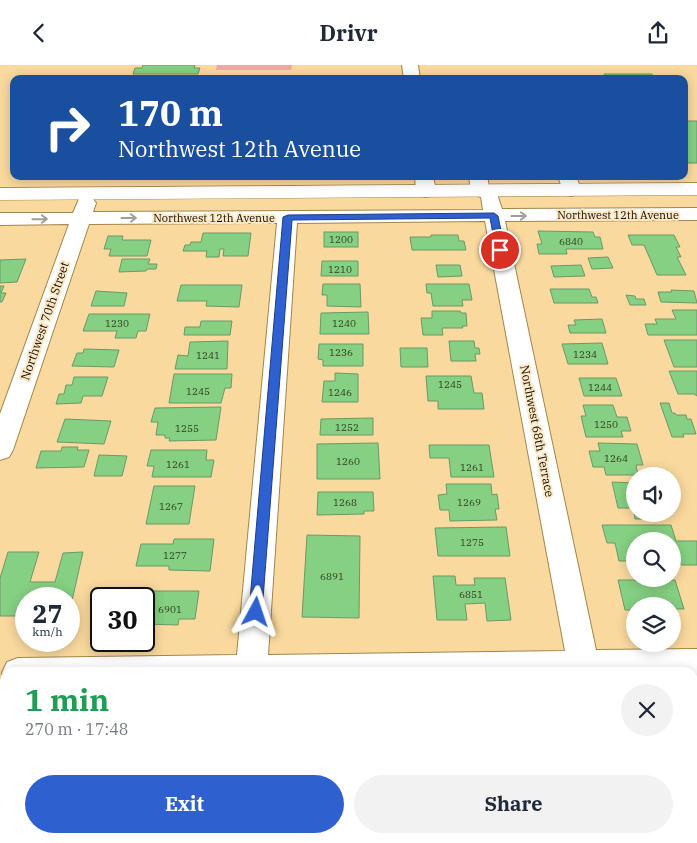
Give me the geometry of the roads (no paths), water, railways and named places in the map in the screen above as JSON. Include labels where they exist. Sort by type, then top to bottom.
[{"type":"main road","name":"Northwest 12th Avenue","points":[[0,194],[425,184],[482,186],[569,183],[697,189]]},
{"type":"street","name":"Northwest 68th Terrace","points":[[482,186],[494,216],[584,667]]},
{"type":"street","name":"Northwest 70th Street","points":[[0,450],[90,193]]},
{"type":"street","name":"Northwest 12th Avenue","points":[[0,219],[697,214]]},
{"type":"street","points":[[251,667],[288,217]]},
{"type":"street","points":[[607,667],[697,663]]}]
